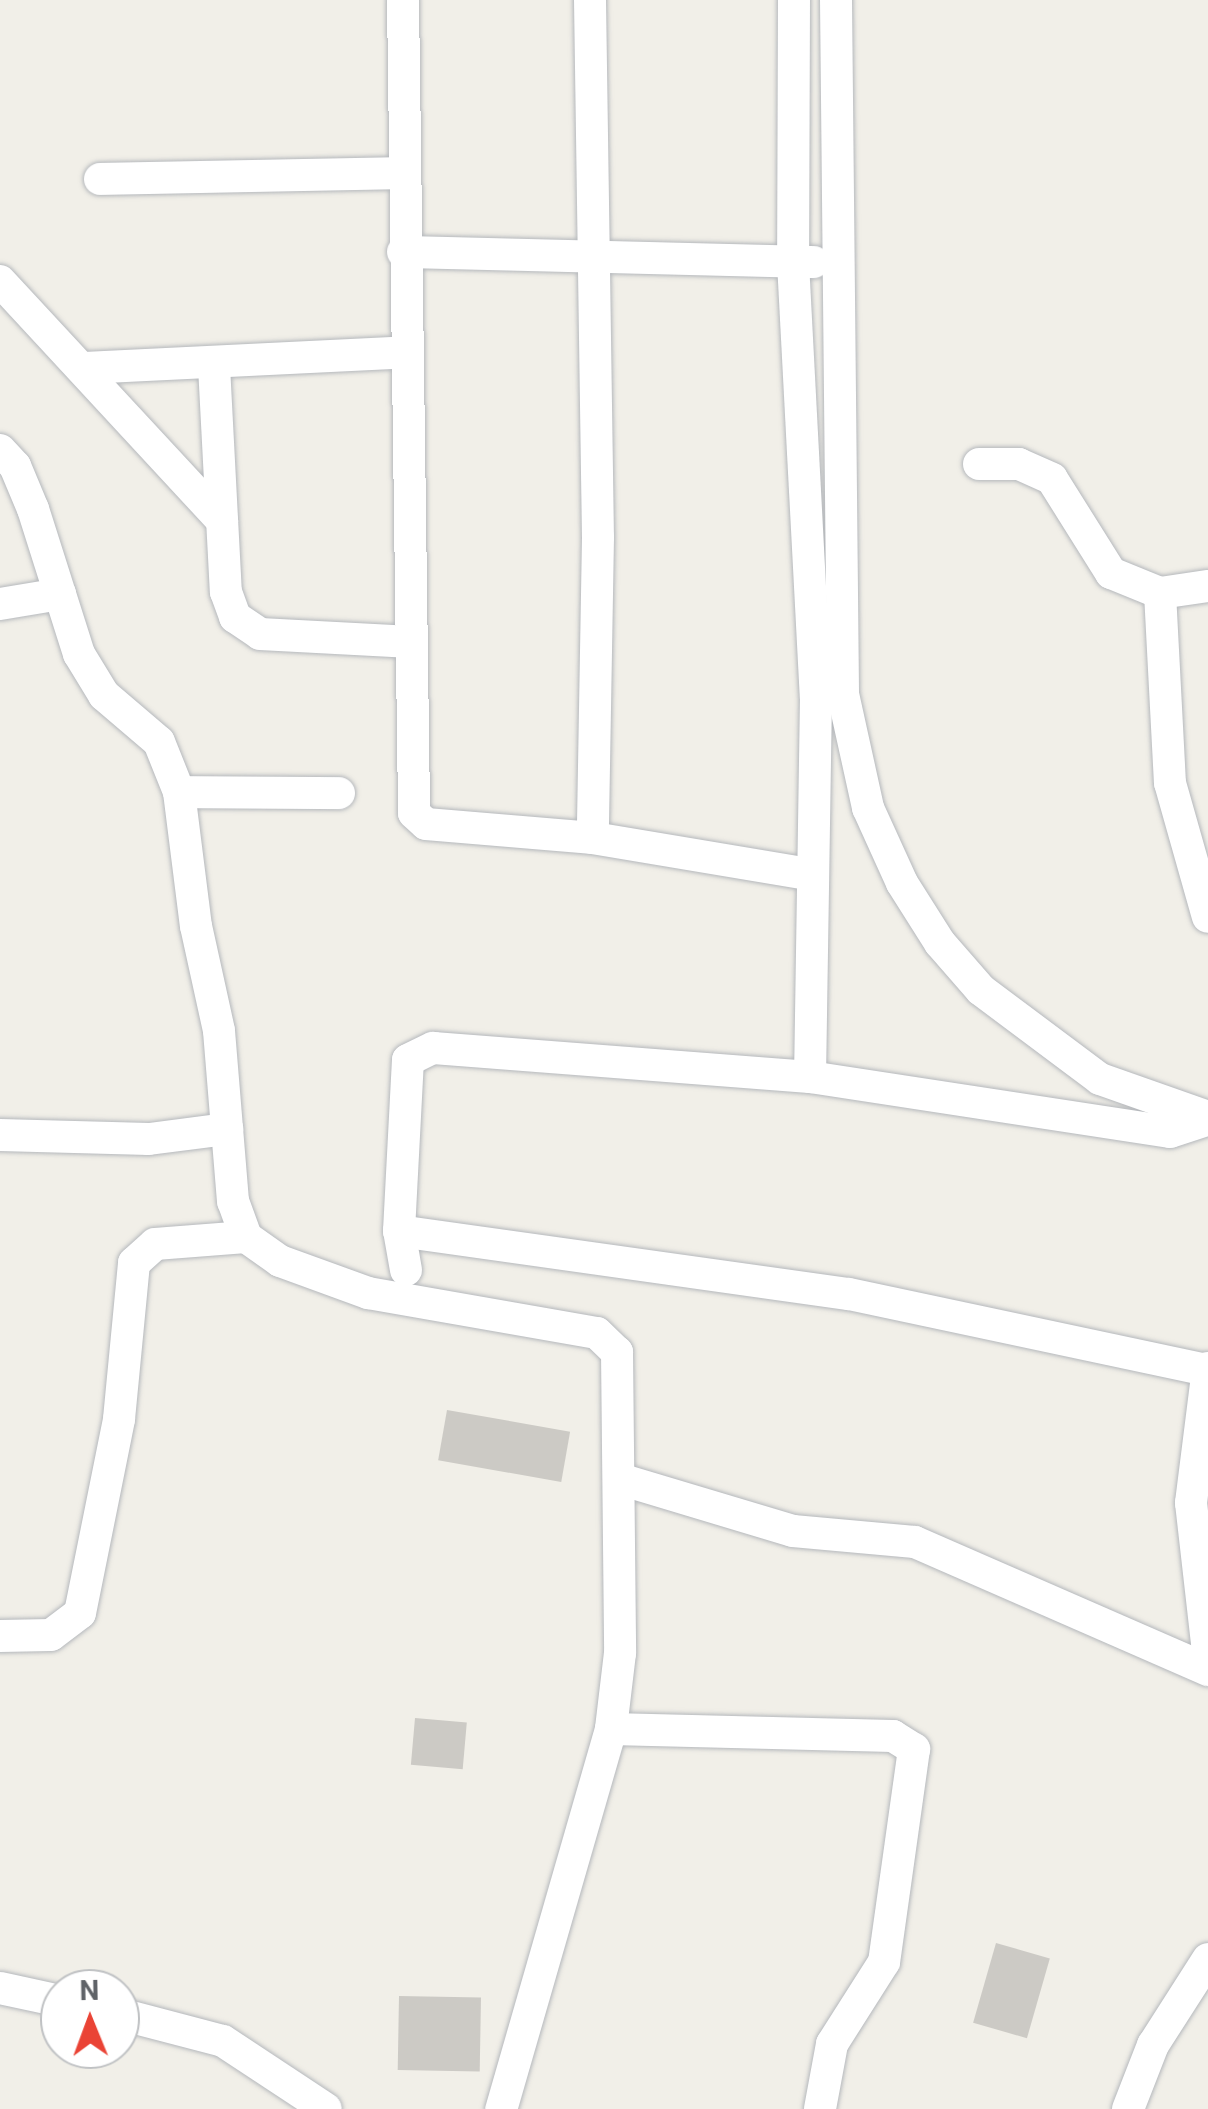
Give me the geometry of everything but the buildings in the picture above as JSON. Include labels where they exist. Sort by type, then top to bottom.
[{"type":"street","points":[[404,0],[403,252],[413,808],[420,820],[593,838],[808,874]]},
{"type":"street","points":[[590,0],[593,838]]},
{"type":"street","points":[[794,0],[794,262],[829,696],[868,808],[902,883],[940,943],[981,990],[1062,1056],[1100,1080],[1208,1118]]},
{"type":"street","points":[[810,1077],[808,874],[829,696],[838,262],[836,0]]},
{"type":"street","points":[[100,179],[404,173]]},
{"type":"street","points":[[403,252],[838,262]]},
{"type":"street","points":[[0,281],[85,368],[222,521]]},
{"type":"street","points":[[85,368],[214,366],[407,352]]},
{"type":"street","points":[[214,366],[228,604],[246,628],[260,634],[412,642]]},
{"type":"street","points":[[0,450],[21,480],[60,594],[96,682],[159,742],[179,792],[196,926],[219,1031],[234,1201],[246,1237],[280,1261],[368,1293],[608,1340],[621,1372],[620,1653],[610,1728],[501,2109]]},
{"type":"street","points":[[979,464],[1019,464],[1052,479],[1111,573],[1160,593],[1208,586]]},
{"type":"street","points":[[1160,593],[1170,783],[1208,917]]},
{"type":"street","points":[[0,604],[60,594]]},
{"type":"street","points":[[179,792],[339,793]]},
{"type":"street","points":[[406,1270],[399,1231],[413,1052],[433,1048],[810,1077],[1170,1132],[1208,1118]]},
{"type":"street","points":[[0,1136],[150,1139],[227,1130]]},
{"type":"street","points":[[399,1231],[849,1294],[1208,1369],[1191,1503],[1208,1653]]},
{"type":"street","points":[[0,1636],[50,1635],[80,1614],[119,1419],[134,1263],[156,1244],[246,1237]]},
{"type":"street","points":[[623,1480],[794,1531],[915,1542],[1208,1670]]},
{"type":"street","points":[[610,1728],[893,1736],[914,1749],[884,1962],[832,2044],[820,2109]]},
{"type":"street","points":[[1128,2109],[1153,2045],[1208,1959]]},
{"type":"street","points":[[0,1988],[40,1997]]},
{"type":"street","points":[[140,2019],[223,2041],[326,2109]]}]
